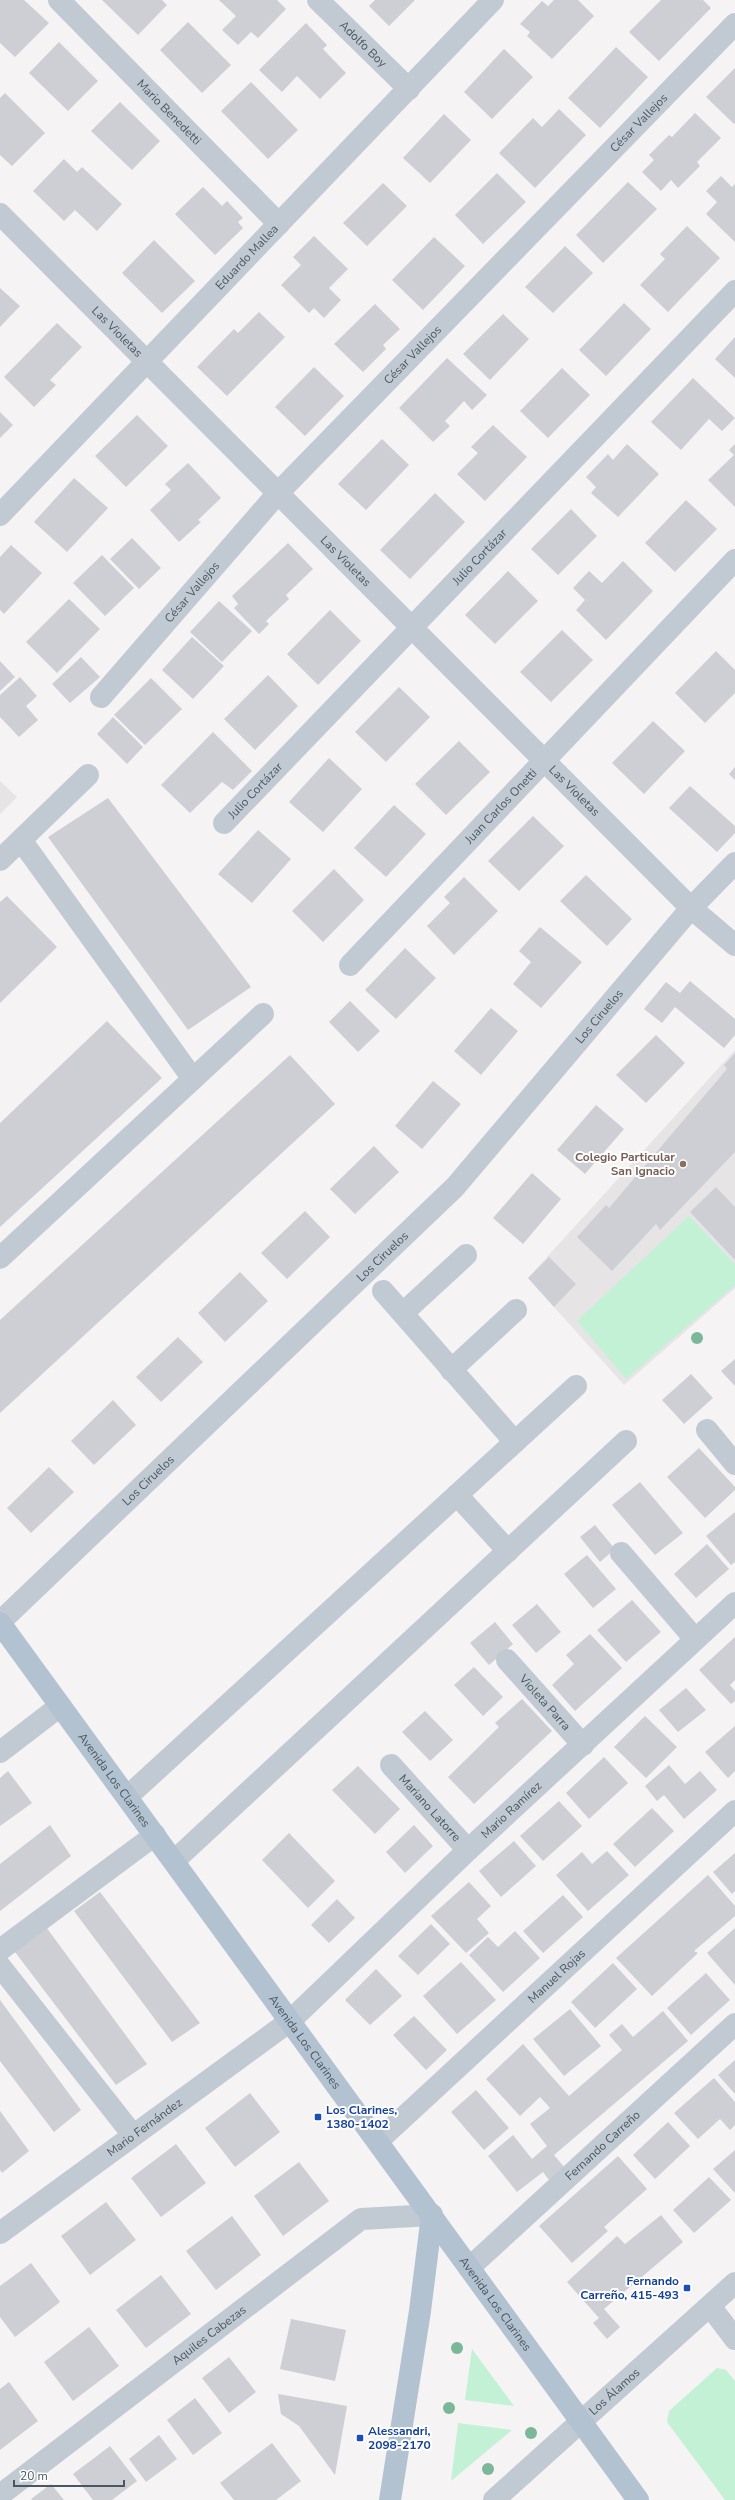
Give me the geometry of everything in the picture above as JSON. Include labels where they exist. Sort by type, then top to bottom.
[{"type":"main road","name":"Avenida Los Clarines","points":[[0,1622],[638,2500]]},
{"type":"main road","points":[[390,2500],[420,2311],[432,2215]]},
{"type":"street","name":"Mario Benedetti","points":[[59,0],[279,224]]},
{"type":"street","name":"Adolfo Boy","points":[[318,0],[408,89]]},
{"type":"street","name":"Eduardo Mallea","points":[[0,515],[494,0]]},
{"type":"street","name":"César Vallejos","points":[[101,697],[278,493],[735,24]]},
{"type":"street","name":"Las Violetas","points":[[3,222],[147,362],[691,908],[735,945]]},
{"type":"street","name":"Julio Cortázar","points":[[224,822],[735,291]]},
{"type":"street","name":"Juan Carlos Onetti","points":[[350,965],[735,560]]},
{"type":"street","points":[[0,860],[88,775]]},
{"type":"street","points":[[21,840],[192,1079]]},
{"type":"street","name":"Los Ciruelos","points":[[0,1622],[455,1187],[691,908],[735,863]]},
{"type":"street","points":[[0,1258],[263,1014]]},
{"type":"street","points":[[403,1313],[466,1255]]},
{"type":"street","points":[[383,1291],[515,1442]]},
{"type":"street","points":[[451,1370],[516,1310]]},
{"type":"street","points":[[127,1797],[576,1386]]},
{"type":"street","points":[[707,1430],[735,1464]]},
{"type":"street","points":[[174,1861],[626,1441]]},
{"type":"street","points":[[457,1495],[508,1551]]},
{"type":"street","points":[[621,1553],[695,1639]]},
{"type":"street","name":"Mario Ramírez","points":[[290,2021],[468,1850],[735,1603]]},
{"type":"street","name":"Violeta Parra","points":[[507,1660],[583,1745]]},
{"type":"street","points":[[0,1752],[60,1706]]},
{"type":"street","name":"Mariano Latorre","points":[[391,1765],[468,1850]]},
{"type":"street","name":"Manuel Rojas","points":[[378,2142],[735,1811]]},
{"type":"street","points":[[0,1950],[155,1835]]},
{"type":"street","points":[[0,1966],[133,2135]]},
{"type":"street","name":"Mario Fernández","points":[[1,2231],[290,2021]]},
{"type":"street","name":"Fernando Carreño","points":[[470,2267],[735,2024]]},
{"type":"street","name":"Aquiles Cabezas","points":[[0,2495],[361,2219],[432,2215]]},
{"type":"street","name":"Los Álamos","points":[[494,2500],[735,2283]]},
{"type":"street","points":[[710,2306],[735,2339]]},
{"type":"shaded area","points":[[0,781],[17,797],[0,814]]},
{"type":"shaded area","name":"Colegio Particular San Ignacio","points":[[735,1050],[735,1288],[624,1385],[528,1278]]},
{"type":"green space","points":[[689,1216],[735,1264],[735,1285],[626,1379],[577,1321]]},
{"type":"green space","points":[[472,2349],[514,2406],[465,2400]]},
{"type":"green space","points":[[717,2368],[726,2370],[735,2381],[735,2500],[725,2500],[667,2422],[669,2411]]},
{"type":"green space","points":[[458,2423],[512,2430],[451,2481]]},
{"type":"building","points":[[0,0],[24,0],[49,23],[15,57],[0,43]]},
{"type":"building","points":[[102,0],[162,0],[167,5],[138,35]]},
{"type":"building","points":[[219,0],[277,0],[286,9],[258,38],[251,32],[238,45],[222,30],[236,16]]},
{"type":"building","points":[[375,0],[415,0],[389,26],[369,6]]},
{"type":"building","points":[[554,0],[578,0],[594,16],[552,59],[527,36],[530,32],[520,24],[542,1],[548,6]]},
{"type":"building","points":[[661,0],[703,0],[711,8],[659,61],[629,32]]},
{"type":"building","points":[[188,22],[231,65],[202,93],[160,50]]},
{"type":"building","points":[[306,23],[327,45],[323,49],[346,73],[320,99],[297,76],[282,92],[259,70]]},
{"type":"building","points":[[59,42],[98,81],[68,111],[29,73]]},
{"type":"building","points":[[616,47],[648,77],[600,128],[568,98]]},
{"type":"building","points":[[504,49],[533,77],[492,119],[464,92]]},
{"type":"building","points":[[735,68],[735,123],[734,124],[706,97]]},
{"type":"building","points":[[251,82],[298,130],[268,159],[221,111]]},
{"type":"building","points":[[5,93],[45,133],[12,166],[0,155],[0,98]]},
{"type":"building","points":[[120,102],[160,141],[132,170],[91,131]]},
{"type":"building","points":[[559,109],[586,135],[535,188],[499,153],[533,118],[542,127]]},
{"type":"building","points":[[695,113],[721,138],[697,162],[700,166],[678,188],[671,180],[661,191],[642,172],[654,160],[649,155],[669,135],[672,137]]},
{"type":"building","points":[[444,114],[471,140],[430,183],[403,158]]},
{"type":"building","points":[[64,159],[77,172],[82,167],[122,204],[97,231],[75,210],[64,221],[33,191]]},
{"type":"building","points":[[497,173],[526,202],[483,244],[455,215]]},
{"type":"building","points":[[721,176],[732,187],[735,184],[735,242],[706,214],[717,202],[706,191]]},
{"type":"building","points":[[628,182],[657,209],[603,263],[576,235]]},
{"type":"building","points":[[383,183],[407,206],[367,246],[343,223]]},
{"type":"building","points":[[203,187],[222,206],[227,201],[243,218],[238,222],[243,228],[215,255],[175,214]]},
{"type":"building","points":[[687,226],[720,258],[668,312],[640,285],[665,259],[660,254]]},
{"type":"building","points":[[314,236],[348,269],[329,288],[341,300],[324,318],[314,308],[309,313],[281,285],[301,265],[293,257]]},
{"type":"building","points":[[434,237],[465,266],[423,310],[392,280]]},
{"type":"building","points":[[154,240],[195,281],[162,313],[122,273]]},
{"type":"building","points":[[565,246],[593,273],[553,313],[525,287]]},
{"type":"building","points":[[0,288],[20,306],[0,327]]},
{"type":"building","points":[[624,303],[651,329],[606,376],[579,350]]},
{"type":"building","points":[[375,304],[400,329],[383,345],[386,349],[363,372],[334,344]]},
{"type":"building","points":[[259,312],[285,337],[227,396],[197,367],[234,329],[238,333]]},
{"type":"building","points":[[503,314],[529,339],[490,380],[463,354]]},
{"type":"building","points":[[57,323],[82,347],[50,380],[56,385],[34,407],[4,377]]},
{"type":"building","points":[[735,337],[735,378],[715,359]]},
{"type":"building","points":[[447,358],[487,395],[472,410],[464,401],[445,421],[450,426],[433,442],[399,408]]},
{"type":"building","points":[[314,367],[344,396],[305,436],[275,407]]},
{"type":"building","points":[[562,368],[590,395],[548,438],[520,411]]},
{"type":"building","points":[[693,378],[735,418],[722,431],[709,419],[681,450],[651,422]]},
{"type":"building","points":[[0,412],[13,425],[0,438]]},
{"type":"building","points":[[137,415],[168,446],[126,487],[95,456]]},
{"type":"building","points":[[493,425],[527,457],[485,501],[457,474],[478,453],[471,447]]},
{"type":"building","points":[[382,439],[409,465],[366,510],[338,484]]},
{"type":"building","points":[[627,444],[659,474],[618,517],[591,493],[596,487],[586,477],[608,454],[613,460]]},
{"type":"building","points":[[735,444],[735,507],[708,480],[734,455],[729,450]]},
{"type":"building","points":[[188,463],[221,498],[198,520],[201,522],[179,542],[150,510],[171,490],[165,484]]},
{"type":"building","points":[[74,478],[108,508],[67,552],[34,522]]},
{"type":"building","points":[[435,493],[465,522],[410,579],[380,550]]},
{"type":"building","points":[[686,500],[717,529],[675,572],[645,543]]},
{"type":"building","points":[[571,509],[597,536],[558,575],[531,549]]},
{"type":"building","points":[[132,538],[161,568],[139,589],[110,559]]},
{"type":"building","points":[[288,543],[313,569],[286,595],[289,599],[266,621],[269,624],[259,634],[234,608],[238,604],[232,596]]},
{"type":"building","points":[[11,545],[42,573],[4,614],[0,610],[0,557]]},
{"type":"building","points":[[102,555],[134,588],[105,616],[73,583]]},
{"type":"building","points":[[623,561],[653,591],[606,640],[576,610],[585,600],[573,588],[589,571],[602,583]]},
{"type":"building","points":[[508,571],[538,601],[495,644],[465,615]]},
{"type":"building","points":[[69,599],[100,629],[57,673],[26,642]]},
{"type":"building","points":[[219,601],[252,631],[222,662],[190,632]]},
{"type":"building","points":[[330,610],[361,641],[318,685],[287,654]]},
{"type":"building","points":[[562,630],[593,660],[551,702],[520,672]]},
{"type":"building","points":[[192,637],[224,666],[193,699],[162,670]]},
{"type":"building","points":[[716,651],[735,670],[735,693],[705,723],[675,693]]},
{"type":"building","points":[[81,657],[100,677],[70,703],[52,684]]},
{"type":"building","points":[[0,661],[15,677],[0,691]]},
{"type":"building","points":[[268,675],[298,706],[255,750],[224,719]]},
{"type":"building","points":[[20,677],[37,696],[26,706],[38,720],[19,737],[0,717],[0,695]]},
{"type":"building","points":[[151,678],[182,709],[145,745],[114,715]]},
{"type":"building","points":[[399,687],[430,717],[386,762],[355,732]]},
{"type":"building","points":[[113,717],[143,747],[127,764],[97,734]]},
{"type":"building","points":[[653,721],[685,751],[644,794],[612,763]]},
{"type":"building","points":[[213,732],[252,771],[233,790],[222,782],[190,813],[161,785]]},
{"type":"building","points":[[459,741],[490,772],[446,815],[415,784]]},
{"type":"building","points":[[329,758],[362,789],[323,832],[289,802]]},
{"type":"building","points":[[735,767],[735,780],[729,774]]},
{"type":"building","points":[[690,786],[735,826],[735,833],[717,852],[669,808]]},
{"type":"building","points":[[108,798],[251,987],[188,1030],[48,837]]},
{"type":"building","points":[[394,805],[426,834],[386,877],[354,848]]},
{"type":"building","points":[[533,816],[564,846],[519,891],[488,861]]},
{"type":"building","points":[[258,830],[291,859],[252,903],[218,874]]},
{"type":"building","points":[[334,869],[364,900],[323,942],[292,911]]},
{"type":"building","points":[[586,875],[632,919],[607,946],[560,901]]},
{"type":"building","points":[[464,877],[498,911],[454,955],[427,926],[450,903],[444,897]]},
{"type":"building","points":[[7,896],[57,947],[0,1003],[0,902]]},
{"type":"building","points":[[540,927],[582,962],[541,1008],[513,984],[531,962],[519,951]]},
{"type":"building","points":[[405,948],[436,978],[396,1019],[365,990]]},
{"type":"building","points":[[690,981],[735,1019],[735,1035],[724,1048],[675,1007],[662,1023],[644,1009],[666,982],[680,993]]},
{"type":"building","points":[[350,1001],[380,1031],[358,1052],[329,1022]]},
{"type":"building","points":[[491,1008],[518,1031],[481,1075],[454,1051]]},
{"type":"building","points":[[107,1021],[162,1078],[0,1227],[0,1123]]},
{"type":"building","points":[[656,1035],[685,1063],[646,1103],[616,1075]]},
{"type":"building","points":[[735,1053],[735,1152],[660,1230],[656,1224],[612,1271],[577,1237],[606,1205],[609,1208],[727,1069],[724,1065]]},
{"type":"building","points":[[290,1055],[335,1104],[0,1413],[0,1320]]},
{"type":"building","points":[[433,1081],[461,1104],[422,1149],[395,1126]]},
{"type":"building","points":[[596,1105],[624,1129],[585,1174],[557,1150]]},
{"type":"building","points":[[374,1146],[399,1172],[355,1214],[330,1189]]},
{"type":"building","points":[[532,1173],[561,1199],[523,1244],[493,1218]]},
{"type":"building","points":[[716,1187],[735,1207],[735,1260],[690,1212]]},
{"type":"building","points":[[305,1211],[330,1237],[287,1279],[261,1253]]},
{"type":"building","points":[[549,1257],[576,1284],[554,1307],[528,1278]]},
{"type":"building","points":[[240,1272],[268,1301],[225,1342],[198,1313]]},
{"type":"building","points":[[178,1337],[203,1362],[161,1402],[136,1377]]},
{"type":"building","points":[[735,1359],[735,1386],[721,1371]]},
{"type":"building","points":[[691,1374],[713,1398],[684,1424],[662,1400]]},
{"type":"building","points":[[113,1400],[136,1425],[94,1465],[71,1441]]},
{"type":"building","points":[[699,1448],[735,1487],[735,1490],[705,1518],[667,1477]]},
{"type":"building","points":[[49,1467],[74,1492],[31,1533],[7,1508]]},
{"type":"building","points":[[640,1482],[683,1533],[655,1555],[612,1505]]},
{"type":"building","points":[[735,1512],[735,1562],[731,1565],[706,1536]]},
{"type":"building","points":[[595,1525],[615,1549],[600,1562],[580,1537]]},
{"type":"building","points":[[707,1544],[729,1569],[696,1598],[674,1574]]},
{"type":"building","points":[[587,1555],[616,1589],[593,1608],[564,1574]]},
{"type":"building","points":[[632,1600],[661,1632],[626,1662],[597,1630]]},
{"type":"building","points":[[537,1604],[561,1632],[536,1653],[512,1625]]},
{"type":"building","points":[[495,1622],[513,1644],[489,1665],[470,1643]]},
{"type":"building","points":[[590,1634],[622,1668],[575,1711],[552,1685],[574,1664],[566,1655]]},
{"type":"building","points":[[735,1637],[735,1680],[730,1685],[735,1691],[735,1701],[731,1704],[699,1670]]},
{"type":"building","points":[[474,1667],[503,1697],[483,1716],[454,1685]]},
{"type":"building","points":[[686,1688],[706,1710],[678,1732],[659,1710]]},
{"type":"building","points":[[522,1699],[552,1731],[474,1804],[448,1777],[499,1727],[495,1723]]},
{"type":"building","points":[[425,1711],[453,1740],[430,1761],[402,1732]]},
{"type":"building","points":[[645,1716],[677,1747],[646,1778],[614,1747]]},
{"type":"building","points":[[735,1726],[735,1771],[728,1778],[705,1752]]},
{"type":"building","points":[[604,1757],[628,1783],[589,1819],[566,1793]]},
{"type":"building","points":[[669,1765],[685,1784],[700,1771],[717,1790],[684,1819],[664,1795],[657,1801],[645,1786]]},
{"type":"building","points":[[358,1766],[400,1809],[375,1834],[332,1790]]},
{"type":"building","points":[[8,1771],[32,1803],[0,1826],[0,1778]]},
{"type":"building","points":[[559,1801],[582,1826],[543,1861],[520,1836]]},
{"type":"building","points":[[652,1808],[674,1831],[635,1867],[613,1844]]},
{"type":"building","points":[[50,1825],[71,1856],[0,1911],[0,1864]]},
{"type":"building","points":[[414,1825],[433,1846],[405,1873],[386,1852]]},
{"type":"building","points":[[289,1833],[335,1881],[308,1908],[262,1860]]},
{"type":"building","points":[[514,1841],[536,1866],[501,1897],[479,1871]]},
{"type":"building","points":[[607,1851],[629,1875],[588,1911],[556,1875],[582,1852],[592,1864]]},
{"type":"building","points":[[735,1853],[735,1891],[732,1894],[713,1872]]},
{"type":"building","points":[[708,1875],[735,1906],[735,1916],[694,1951],[698,1953],[652,1996],[616,1958]]},
{"type":"building","points":[[469,1882],[491,1906],[477,1919],[489,1933],[466,1953],[431,1916]]},
{"type":"building","points":[[100,1892],[200,2023],[172,2042],[74,1911]]},
{"type":"building","points":[[563,1895],[583,1917],[543,1953],[523,1931]]},
{"type":"building","points":[[337,1899],[355,1918],[329,1943],[311,1925]]},
{"type":"building","points":[[431,1924],[450,1944],[418,1975],[398,1956]]},
{"type":"building","points":[[46,1927],[147,2064],[116,2085],[15,1952]]},
{"type":"building","points":[[735,1928],[735,1985],[707,1953]]},
{"type":"building","points":[[515,1931],[540,1958],[503,1992],[469,1955],[488,1937],[498,1947]]},
{"type":"building","points":[[461,1962],[496,2000],[457,2034],[423,1996]]},
{"type":"building","points":[[613,1963],[637,1989],[595,2028],[571,2002]]},
{"type":"building","points":[[376,1969],[402,1996],[370,2025],[345,2000]]},
{"type":"building","points":[[706,1973],[730,2000],[691,2035],[667,2008]]},
{"type":"building","points":[[0,2000],[81,2110],[54,2132],[0,2061]]},
{"type":"building","points":[[570,2009],[601,2046],[564,2076],[533,2039]]},
{"type":"building","points":[[663,2011],[688,2041],[554,2155],[565,2168],[549,2180],[543,2172],[517,2192],[488,2156],[513,2135],[532,2159],[547,2146],[530,2124],[550,2108],[540,2097],[520,2116],[486,2079],[523,2044],[569,2096],[622,2050],[609,2035],[622,2024],[633,2037]]},
{"type":"building","points":[[414,2016],[447,2050],[426,2070],[393,2035]]},
{"type":"building","points":[[735,2060],[735,2094],[718,2075]]},
{"type":"building","points":[[714,2078],[735,2102],[735,2125],[730,2130],[720,2119],[698,2139],[674,2113]]},
{"type":"building","points":[[476,2090],[509,2128],[484,2150],[451,2112]]},
{"type":"building","points":[[250,2093],[280,2132],[235,2167],[205,2128]]},
{"type":"building","points":[[0,2111],[29,2151],[2,2173],[0,2170]]},
{"type":"building","points":[[668,2122],[690,2146],[655,2179],[633,2155]]},
{"type":"building","points":[[176,2144],[206,2183],[161,2217],[131,2178]]},
{"type":"building","points":[[735,2150],[735,2193],[713,2169]]},
{"type":"building","points":[[618,2156],[647,2189],[604,2227],[608,2231],[572,2263],[539,2226]]},
{"type":"building","points":[[299,2162],[329,2201],[283,2236],[254,2196]]},
{"type":"building","points":[[709,2177],[731,2200],[694,2233],[673,2210]]},
{"type":"building","points":[[106,2202],[136,2240],[90,2275],[61,2236]]},
{"type":"building","points":[[661,2215],[683,2242],[604,2309],[620,2327],[607,2339],[593,2323],[599,2318],[567,2282],[617,2236],[625,2244]]},
{"type":"building","points":[[232,2216],[261,2255],[216,2290],[186,2251]]},
{"type":"building","points":[[31,2263],[60,2302],[15,2337],[0,2317],[0,2286]]},
{"type":"building","points":[[161,2275],[191,2314],[146,2348],[116,2310]]},
{"type":"building","points":[[291,2319],[346,2330],[335,2381],[280,2369]]},
{"type":"building","points":[[89,2327],[119,2366],[73,2401],[44,2362]]},
{"type":"building","points":[[229,2357],[256,2392],[229,2413],[202,2378]]},
{"type":"building","points":[[9,2382],[38,2421],[0,2450],[0,2389]]},
{"type":"building","points":[[278,2394],[347,2406],[335,2475],[299,2426],[281,2414]]},
{"type":"building","points":[[195,2398],[222,2433],[193,2455],[167,2420]]},
{"type":"building","points":[[159,2435],[177,2459],[146,2482],[129,2459]]},
{"type":"building","points":[[272,2443],[301,2481],[276,2500],[234,2500],[220,2483]]},
{"type":"building","points":[[110,2446],[137,2481],[112,2500],[93,2500],[73,2474]]},
{"type":"building","points":[[51,2484],[64,2500],[31,2499]]},
{"type":"place","name":"Colegio Particular San Ignacio","points":[[683,1164]]},
{"type":"place","name":"Los Clarines, 1380-1402","points":[[318,2117]]},
{"type":"place","name":"Fernando Carreño, 415-493","points":[[687,2288]]},
{"type":"place","name":"Alessandri, 2098-2170","points":[[360,2438]]}]
